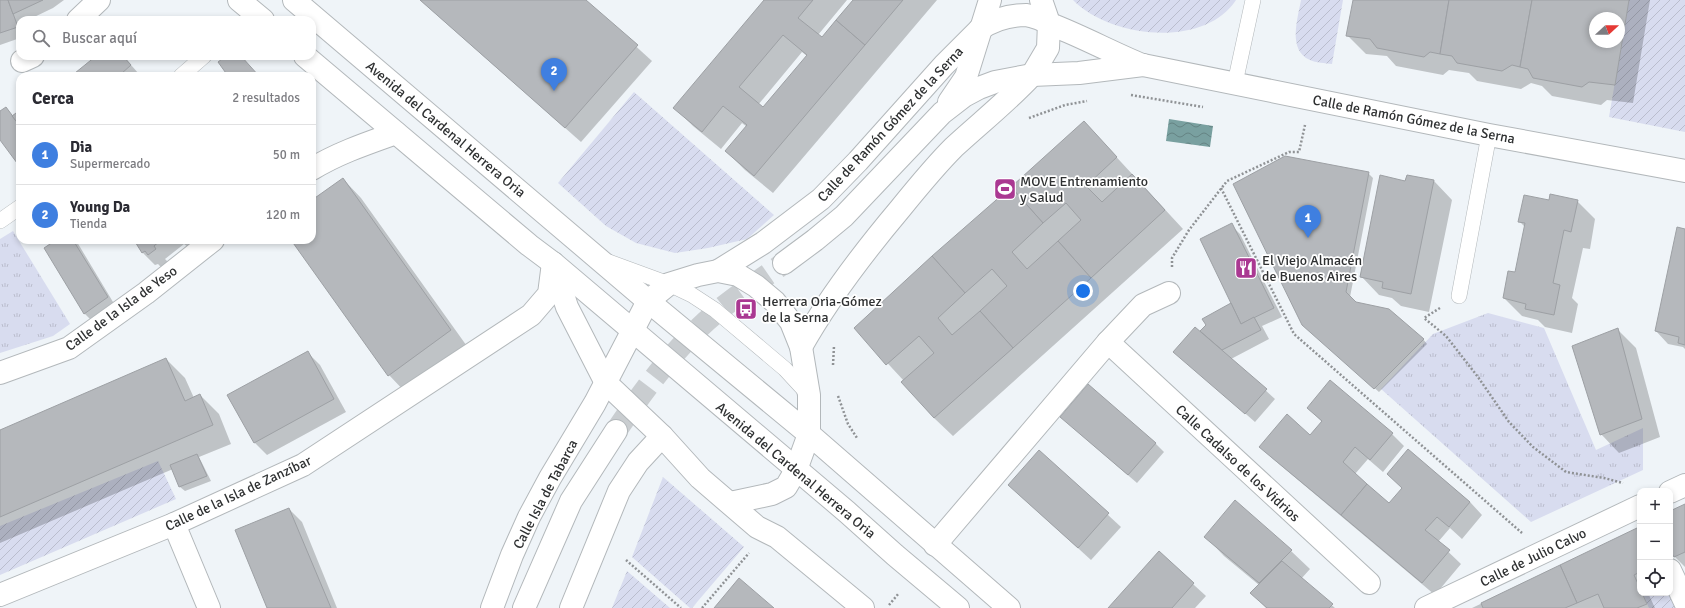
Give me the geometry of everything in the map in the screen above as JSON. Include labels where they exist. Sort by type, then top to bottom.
[{"type":"street","points":[[82,16],[99,0]]},
{"type":"street","name":"Avenida del Cardenal Herrera Oria","points":[[294,0],[313,16]]},
{"type":"street","name":"Calle de Ramón Gómez de la Serna","points":[[942,113],[966,77],[975,53],[980,29],[990,0]]},
{"type":"street","points":[[801,347],[832,295],[923,180],[954,147],[1012,97],[1032,75],[1048,48],[1049,23],[1041,0]]},
{"type":"street","name":"Calle de Ramón Gómez de la Serna","points":[[718,271],[764,243],[821,199],[858,161],[944,65],[980,29],[991,21],[1013,16],[1028,15],[1084,38],[1110,52],[1143,65],[1489,135],[1685,171]]},
{"type":"street","name":"Avenida del Cardenal Herrera Oria","points":[[316,19],[648,301],[809,434],[1009,608]]},
{"type":"street","name":"Avenida del Cardenal Herrera Oria","points":[[310,60],[529,245],[553,263],[958,608]]},
{"type":"street","name":"Calle de Ramón Gómez de la Serna","points":[[784,263],[816,240],[844,216],[942,113],[964,96],[995,82],[1032,75],[1079,74],[1143,65]]},
{"type":"street","points":[[316,166],[362,145],[396,133]]},
{"type":"street","name":"Calle de la Isla de Yeso","points":[[0,373],[69,348],[146,293],[208,244]]},
{"type":"street","points":[[553,263],[567,307],[606,383],[662,436],[700,478],[757,527],[777,537],[863,608]]},
{"type":"street","name":"Calle de la Isla de Zanzíbar","points":[[0,595],[174,524],[303,465],[531,315],[549,294],[553,263]]},
{"type":"street","points":[[606,383],[648,301],[669,284],[698,275],[718,271],[738,275],[756,286],[775,302],[791,322],[801,347],[809,394],[809,434],[796,470],[786,487],[772,494],[730,503]]},
{"type":"street","points":[[935,545],[1108,342],[1144,305],[1169,293]]},
{"type":"street","name":"Calle Cadalso de los Vidrios","points":[[1108,342],[1369,583]]},
{"type":"street","name":"Calle Isla de Tabarca","points":[[492,608],[529,517],[606,383]]},
{"type":"street","name":"Calle Isla de Tabarca","points":[[524,608],[571,501],[616,431]]},
{"type":"street","points":[[571,608],[619,491],[638,462],[662,436]]},
{"type":"street","points":[[1673,491],[1685,485]]},
{"type":"street","name":"Calle de Julio Calvo","points":[[1426,608],[1637,508]]},
{"type":"street","points":[[174,524],[209,608]]},
{"type":"street","points":[[1673,576],[1685,602]]},
{"type":"lane","points":[[1235,83],[1253,0]]},
{"type":"lane","points":[[186,72],[199,60]]},
{"type":"lane","points":[[1459,296],[1489,135]]},
{"type":"lane","points":[[0,221],[16,210]]},
{"type":"lane","name":"Avenida del Cardenal Herrera Oria","points":[[598,258],[669,284],[692,295],[716,310],[785,369],[809,394]]},
{"type":"path","points":[[1130,95],[1206,107]]},
{"type":"path","points":[[1023,122],[1029,118],[1065,104],[1089,101]]},
{"type":"path","points":[[1169,293],[1172,258],[1189,230],[1221,188],[1227,181],[1282,155],[1289,152],[1300,152],[1305,125],[1312,126]]},
{"type":"path","points":[[1221,188],[1294,334],[1523,534]]},
{"type":"path","points":[[1459,296],[1424,318],[1446,336],[1478,377],[1509,422],[1534,447],[1566,472],[1604,478],[1625,484]]},
{"type":"path","points":[[834,368],[833,353],[836,339]]},
{"type":"path","points":[[836,389],[848,424],[861,443]]},
{"type":"path","points":[[626,560],[680,608]]},
{"type":"path","points":[[702,608],[742,560]]},
{"type":"path","points":[[886,608],[902,589]]},
{"type":"green space","points":[[1073,0],[1236,0],[1221,16],[1202,26],[1180,32],[1156,33],[1132,30],[1110,23],[1089,13]]},
{"type":"green space","points":[[1301,0],[1343,0],[1332,64],[1310,60],[1298,49],[1296,41],[1296,24]]},
{"type":"green space","points":[[1629,0],[1685,0],[1685,132],[1609,117],[1621,48],[1625,48],[1625,23]]},
{"type":"green space","points":[[634,92],[774,215],[747,239],[708,248],[675,253],[636,243],[606,226],[558,183]]},
{"type":"green space","points":[[13,231],[16,236],[16,244],[21,244],[70,324],[53,336],[0,353],[0,239]]},
{"type":"green space","points":[[1488,313],[1544,328],[1596,450],[1643,428],[1643,470],[1531,522],[1381,389],[1433,334]]},
{"type":"green space","points":[[158,461],[176,499],[0,575],[0,526]]},
{"type":"green space","points":[[663,477],[744,547],[692,608],[690,608],[632,557]]},
{"type":"green space","points":[[627,571],[670,608],[612,608]]},
{"type":"green space","points":[[1643,596],[1672,596],[1678,608],[1649,608]]},
{"type":"water","points":[[1169,119],[1213,126],[1210,147],[1166,141]]},
{"type":"building","points":[[0,0],[8,0],[16,22],[16,28],[0,33]]},
{"type":"building","points":[[8,0],[43,0],[13,14]]},
{"type":"building","points":[[420,0],[586,0],[638,45],[565,128]]},
{"type":"building","points":[[764,0],[813,0],[798,18],[822,37],[836,20],[865,45],[754,176],[725,151],[747,125],[723,106],[702,132],[673,108]],"holes":[[[783,35],[807,55],[763,107],[739,87]]]},
{"type":"building","points":[[853,0],[903,0],[865,45],[836,20]]},
{"type":"building","points":[[1353,0],[1449,0],[1440,54],[1430,52],[1424,57],[1377,48],[1370,39],[1346,36]]},
{"type":"building","points":[[1449,0],[1532,0],[1520,67],[1512,65],[1502,71],[1457,63],[1452,56],[1440,54]]},
{"type":"building","points":[[1532,0],[1629,0],[1625,24],[1625,12],[1589,12],[1589,48],[1621,48],[1615,85],[1589,82],[1582,87],[1533,78],[1528,69],[1520,67]]},
{"type":"building","points":[[91,60],[127,60],[131,65],[123,72],[76,72]]},
{"type":"building","points":[[221,60],[245,60],[255,72],[225,72],[218,62]]},
{"type":"building","points":[[6,107],[16,121],[16,162],[0,140],[0,111]]},
{"type":"building","points":[[16,113],[16,121],[12,116]]},
{"type":"building","points":[[1084,121],[1117,157],[1086,186],[1102,202],[1132,174],[1165,210],[1091,278],[1058,241],[1081,220],[1066,203],[1043,223],[1011,187]]},
{"type":"building","points":[[1285,156],[1369,172],[1346,292],[1356,302],[1389,309],[1424,339],[1374,389],[1302,325],[1233,184]]},
{"type":"building","points":[[1380,175],[1405,181],[1407,175],[1434,180],[1411,294],[1382,288],[1383,282],[1360,277]]},
{"type":"building","points":[[343,178],[451,330],[388,376],[294,244],[316,244],[316,197]]},
{"type":"building","points":[[1011,187],[1043,223],[1012,252],[1027,269],[1058,241],[1091,278],[1013,348],[980,311],[1007,286],[992,269],[965,293],[932,256]]},
{"type":"building","points":[[1550,194],[1578,200],[1571,232],[1564,230],[1553,283],[1560,285],[1554,315],[1525,309],[1526,304],[1503,298],[1508,271],[1515,272],[1525,223],[1518,222],[1524,195],[1549,200]]},
{"type":"building","points":[[1232,223],[1274,308],[1241,324],[1200,239]]},
{"type":"building","points":[[1677,227],[1685,229],[1685,345],[1678,343],[1679,337],[1655,331]]},
{"type":"building","points":[[50,244],[75,244],[108,297],[84,314],[44,248]]},
{"type":"building","points":[[136,244],[156,244],[154,246],[156,249],[148,255],[145,251],[142,253]]},
{"type":"building","points":[[932,256],[965,293],[938,318],[952,335],[980,311],[1013,348],[934,418],[901,382],[934,353],[919,336],[886,365],[854,328]]},
{"type":"building","points":[[1231,303],[1241,324],[1254,317],[1261,330],[1222,350],[1200,331],[1206,325],[1202,319]]},
{"type":"building","points":[[1195,327],[1267,389],[1245,414],[1173,352]]},
{"type":"building","points":[[1618,328],[1642,419],[1600,435],[1572,346]]},
{"type":"building","points":[[308,351],[334,399],[254,443],[227,395]]},
{"type":"building","points":[[166,358],[185,401],[200,394],[213,425],[0,517],[0,430]]},
{"type":"building","points":[[1330,380],[1393,433],[1370,460],[1355,447],[1343,462],[1367,484],[1341,515],[1259,447],[1287,414],[1310,435],[1322,421],[1307,408]]},
{"type":"building","points":[[1088,384],[1156,443],[1128,475],[1060,417]]},
{"type":"building","points":[[1408,449],[1470,502],[1449,527],[1437,517],[1425,530],[1450,550],[1422,583],[1341,515],[1367,484],[1389,503],[1402,488],[1387,474]]},
{"type":"building","points":[[1039,450],[1109,513],[1078,548],[1008,485]]},
{"type":"building","points":[[197,454],[207,476],[179,487],[170,465]]},
{"type":"building","points":[[1235,500],[1292,550],[1259,583],[1204,537]]},
{"type":"building","points":[[1685,504],[1685,552],[1674,557],[1673,555],[1673,510]]},
{"type":"building","points":[[289,508],[331,608],[267,608],[235,530]]},
{"type":"building","points":[[1637,528],[1637,574],[1634,575],[1637,582],[1637,596],[1643,596],[1647,604],[1637,608],[1604,608],[1598,594],[1577,603],[1560,565]]},
{"type":"building","points":[[1159,551],[1194,583],[1172,608],[1108,608]]},
{"type":"building","points":[[1282,561],[1333,604],[1329,608],[1267,608],[1250,593]]},
{"type":"building","points":[[1560,565],[1577,603],[1565,608],[1483,608],[1481,603]]},
{"type":"building","points":[[739,578],[774,608],[714,608]]},
{"type":"tunnel","points":[[616,431],[650,383],[688,338],[725,305],[784,263]]},
{"type":"place","name":"Young Da","points":[[554,91]]},
{"type":"place","name":"MOVE Entrenamiento y Salud","points":[[1005,189]]},
{"type":"place","name":"Dia","points":[[1308,238]]},
{"type":"place","name":"El Viejo Almacén de Buenos Aires","points":[[1246,268]]},
{"type":"place","name":"Herrera Oria-Gómez de la Serna","points":[[746,309]]}]
